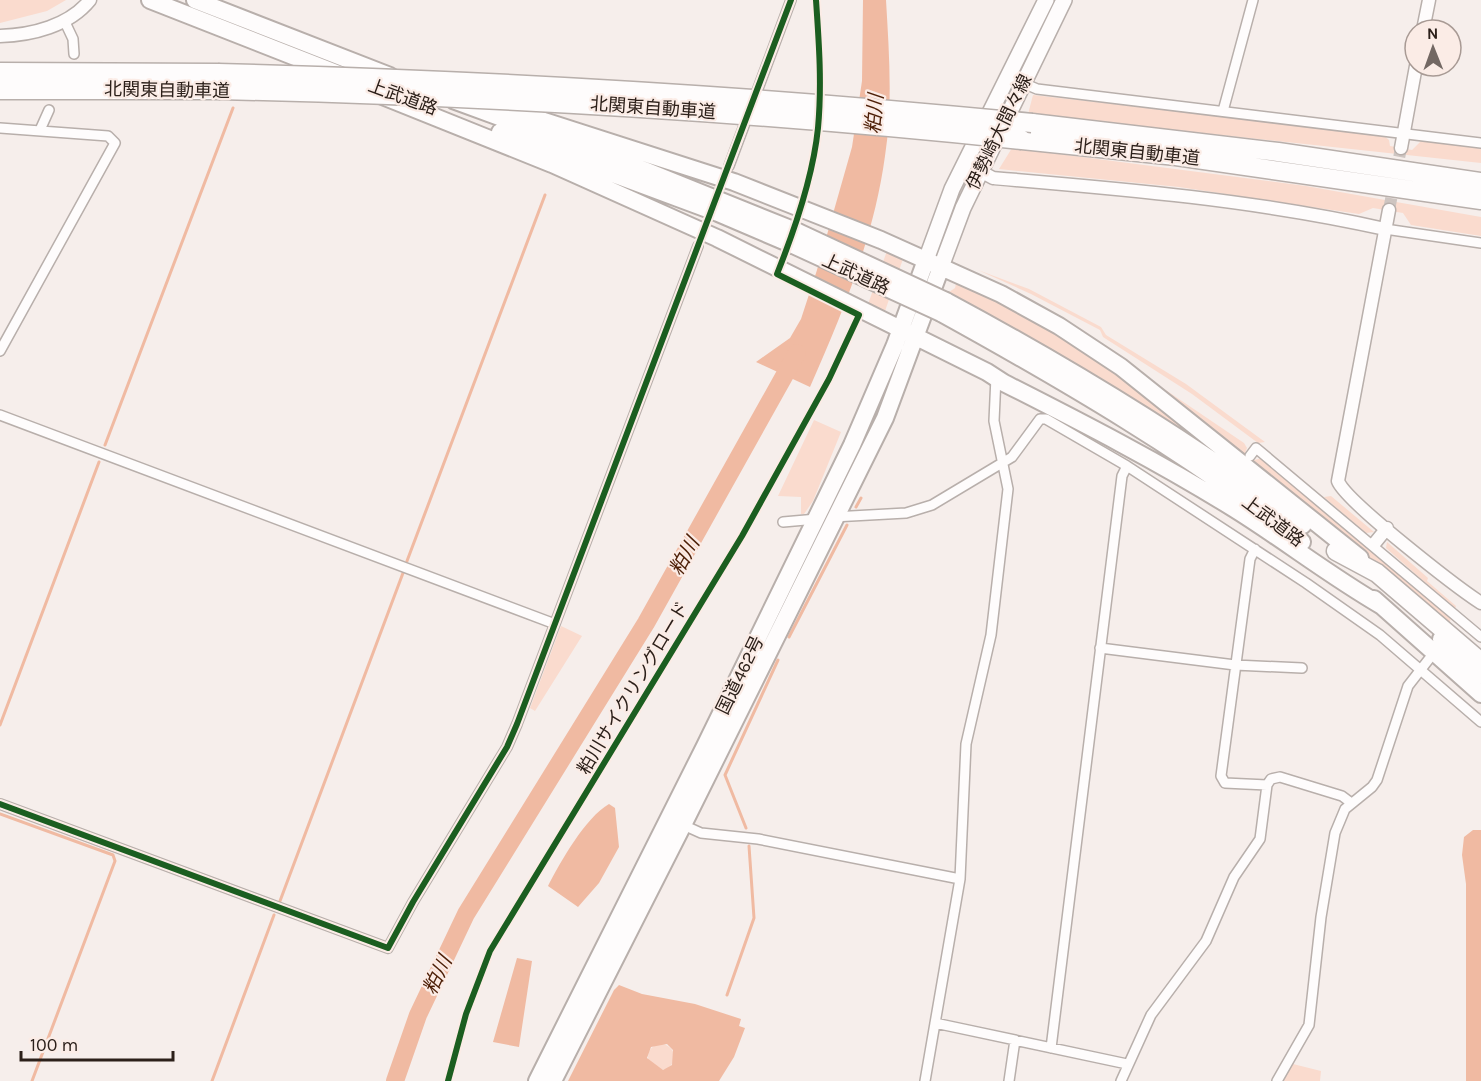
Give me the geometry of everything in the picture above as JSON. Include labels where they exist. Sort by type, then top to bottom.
[{"type":"highway","name":"上武道路","points":[[150,0],[331,71],[795,239]]},
{"type":"highway","name":"上武道路","points":[[195,0],[654,174],[944,307],[1078,373],[1159,423],[1336,550],[1481,675]]},
{"type":"highway","points":[[331,71],[407,108],[552,165],[783,270],[917,336],[1186,480],[1252,520],[1346,585],[1382,606]]},
{"type":"highway","name":"北関東自動車道","points":[[0,72],[218,82],[608,105],[888,126],[1176,156],[1481,200]]},
{"type":"highway","name":"北関東自動車道","points":[[0,90],[218,82],[561,85],[794,101],[1032,123],[1278,152],[1481,182]]},
{"type":"highway","points":[[409,83],[459,93],[734,182],[881,240],[1029,310],[1121,367],[1377,573],[1481,662]]},
{"type":"highway","points":[[1278,152],[1481,171]]},
{"type":"highway","points":[[1413,190],[1481,208]]},
{"type":"highway","name":"国道462号","points":[[553,1081],[867,412],[901,328],[933,264]]},
{"type":"highway","name":"国道462号","points":[[537,1081],[676,821],[885,418],[917,336],[933,264]]},
{"type":"highway","name":"上武道路","points":[[944,307],[1200,467],[1278,523],[1382,606],[1481,694]]},
{"type":"highway","points":[[1336,550],[1377,573],[1408,610]]},
{"type":"main road","name":"伊勢崎大間々線","points":[[933,264],[952,189],[1046,0]]},
{"type":"main road","name":"伊勢崎大間々線","points":[[933,264],[1064,0]]},
{"type":"street","points":[[0,36],[27,33],[64,20],[90,0]]},
{"type":"street","points":[[729,166],[791,0]]},
{"type":"street","points":[[1223,111],[1253,0]]},
{"type":"street","points":[[1425,18],[1429,0]]},
{"type":"street","points":[[64,20],[73,39],[74,54]]},
{"type":"street","points":[[1401,148],[1414,78]]},
{"type":"street","points":[[1023,83],[1037,89],[1481,143]]},
{"type":"street","points":[[40,130],[49,110]]},
{"type":"street","points":[[0,128],[108,136],[115,143],[0,351]]},
{"type":"street","points":[[980,171],[993,178],[1212,199],[1282,209],[1385,229],[1481,243]]},
{"type":"street","points":[[1389,210],[1338,474],[1340,486],[1445,578],[1481,603]]},
{"type":"street","points":[[0,804],[388,948],[412,902],[507,747],[698,246]]},
{"type":"street","points":[[925,1081],[960,879],[966,744],[991,635],[1008,489],[994,421],[996,377]]},
{"type":"street","points":[[0,415],[555,624]]},
{"type":"street","points":[[783,522],[836,516],[890,515],[915,511],[932,505],[1016,453],[1032,427],[1042,418],[1127,466],[1208,517],[1380,635],[1481,722]]},
{"type":"street","points":[[1250,456],[1256,448],[1374,544],[1481,637]]},
{"type":"street","points":[[1051,1048],[1122,476],[1127,466]]},
{"type":"street","points":[[1208,517],[1214,508]]},
{"type":"street","points":[[1374,544],[1387,528]]},
{"type":"street","points":[[1255,549],[1250,559],[1222,781],[1267,786]]},
{"type":"street","points":[[1454,630],[1464,622]]},
{"type":"street","points":[[1100,648],[1235,665],[1302,668]]},
{"type":"street","points":[[1277,1081],[1309,1025],[1328,867],[1335,833],[1350,802],[1365,794],[1377,780],[1408,686],[1429,659]]},
{"type":"street","points":[[1122,1081],[1127,1064],[1161,999],[1206,941],[1234,877],[1260,839],[1267,786],[1273,777],[1280,777],[1342,796],[1350,802]]},
{"type":"street","points":[[676,821],[701,833],[758,839],[960,879]]},
{"type":"street","points":[[935,1023],[1127,1064]]},
{"type":"street","points":[[1009,1081],[1015,1040]]},
{"type":"shaded area","points":[[0,0],[66,0],[47,11],[0,23]]},
{"type":"shaded area","points":[[1033,95],[1382,134],[1389,140],[1390,146],[1412,150],[1422,140],[1481,148],[1481,163],[1028,114]]},
{"type":"shaded area","points":[[1012,148],[1306,186],[1481,217],[1481,236],[1411,225],[1403,213],[1373,208],[1359,214],[1179,187],[999,169]]},
{"type":"shaded area","points":[[888,248],[904,256],[884,314],[867,307]]},
{"type":"shaded area","points":[[978,270],[1029,289],[1101,327],[1106,335],[1186,384],[1265,442],[1258,443],[1192,394],[1103,337],[1100,330],[1031,294]]},
{"type":"shaded area","points":[[957,280],[1078,343],[1249,475],[1176,425],[1101,378],[946,294],[955,288]]},
{"type":"shaded area","points":[[1108,351],[1244,443],[1247,448],[1245,453],[1254,460],[1263,458],[1451,617],[1449,626],[1271,477]]},
{"type":"shaded area","points":[[814,420],[841,432],[813,501],[804,514],[801,514],[801,497],[778,496]]},
{"type":"shaded area","points":[[1331,496],[1374,532],[1366,533],[1324,497]]},
{"type":"shaded area","points":[[1387,542],[1428,578],[1427,581],[1456,606],[1455,609],[1386,548]]},
{"type":"shaded area","points":[[561,626],[582,636],[535,711],[530,708]]},
{"type":"shaded area","points":[[661,1044],[670,1048],[674,1057],[670,1066],[661,1070],[652,1066],[648,1057],[652,1048]]},
{"type":"shaded area","points":[[1293,1064],[1321,1071],[1320,1081],[1283,1081]]},
{"type":"water","points":[[863,0],[886,0],[890,98],[885,156],[873,216],[856,274],[810,387],[756,362],[790,338],[801,319],[817,270],[852,147],[862,81]]},
{"type":"water","points":[[609,804],[615,808],[619,847],[599,883],[578,907],[548,886],[567,853],[591,819]]},
{"type":"water","points":[[1473,830],[1481,830],[1481,1081],[1466,1081],[1466,884],[1462,855],[1464,837]]},
{"type":"water","points":[[517,958],[532,961],[519,1047],[493,1042]]},
{"type":"water","points":[[619,985],[642,994],[695,1004],[741,1019],[739,1026],[745,1028],[734,1057],[719,1081],[568,1081],[614,990]],"holes":[[[667,1044],[673,1050],[672,1065],[663,1070],[647,1058],[651,1047]]]},
{"type":"waterway","points":[[105,445],[233,108]]},
{"type":"waterway","points":[[407,561],[545,195]]},
{"type":"waterway","name":"粕川","points":[[395,1081],[418,1015],[466,914],[646,623],[797,353]]},
{"type":"waterway","points":[[0,725],[99,462]]},
{"type":"waterway","points":[[856,507],[861,498]]},
{"type":"waterway","points":[[789,637],[847,525]]},
{"type":"waterway","points":[[280,901],[403,573]]},
{"type":"waterway","points":[[746,828],[725,775],[778,660]]},
{"type":"waterway","points":[[0,814],[113,855],[115,861],[32,1081]]},
{"type":"waterway","points":[[727,995],[754,918],[749,846]]},
{"type":"waterway","points":[[212,1081],[274,915]]},
{"type":"tunnel","points":[[1389,210],[1401,148]]},
{"type":"tunnel","points":[[698,246],[725,176]]},
{"type":"cycle path","points":[[0,804],[388,948],[413,902],[507,747],[517,724],[791,0]]},
{"type":"cycle path","name":"粕川サイクリングロード","points":[[448,1081],[466,1014],[490,951],[742,536],[829,379],[859,315],[777,274],[802,202],[816,146],[820,80],[816,0]]}]
